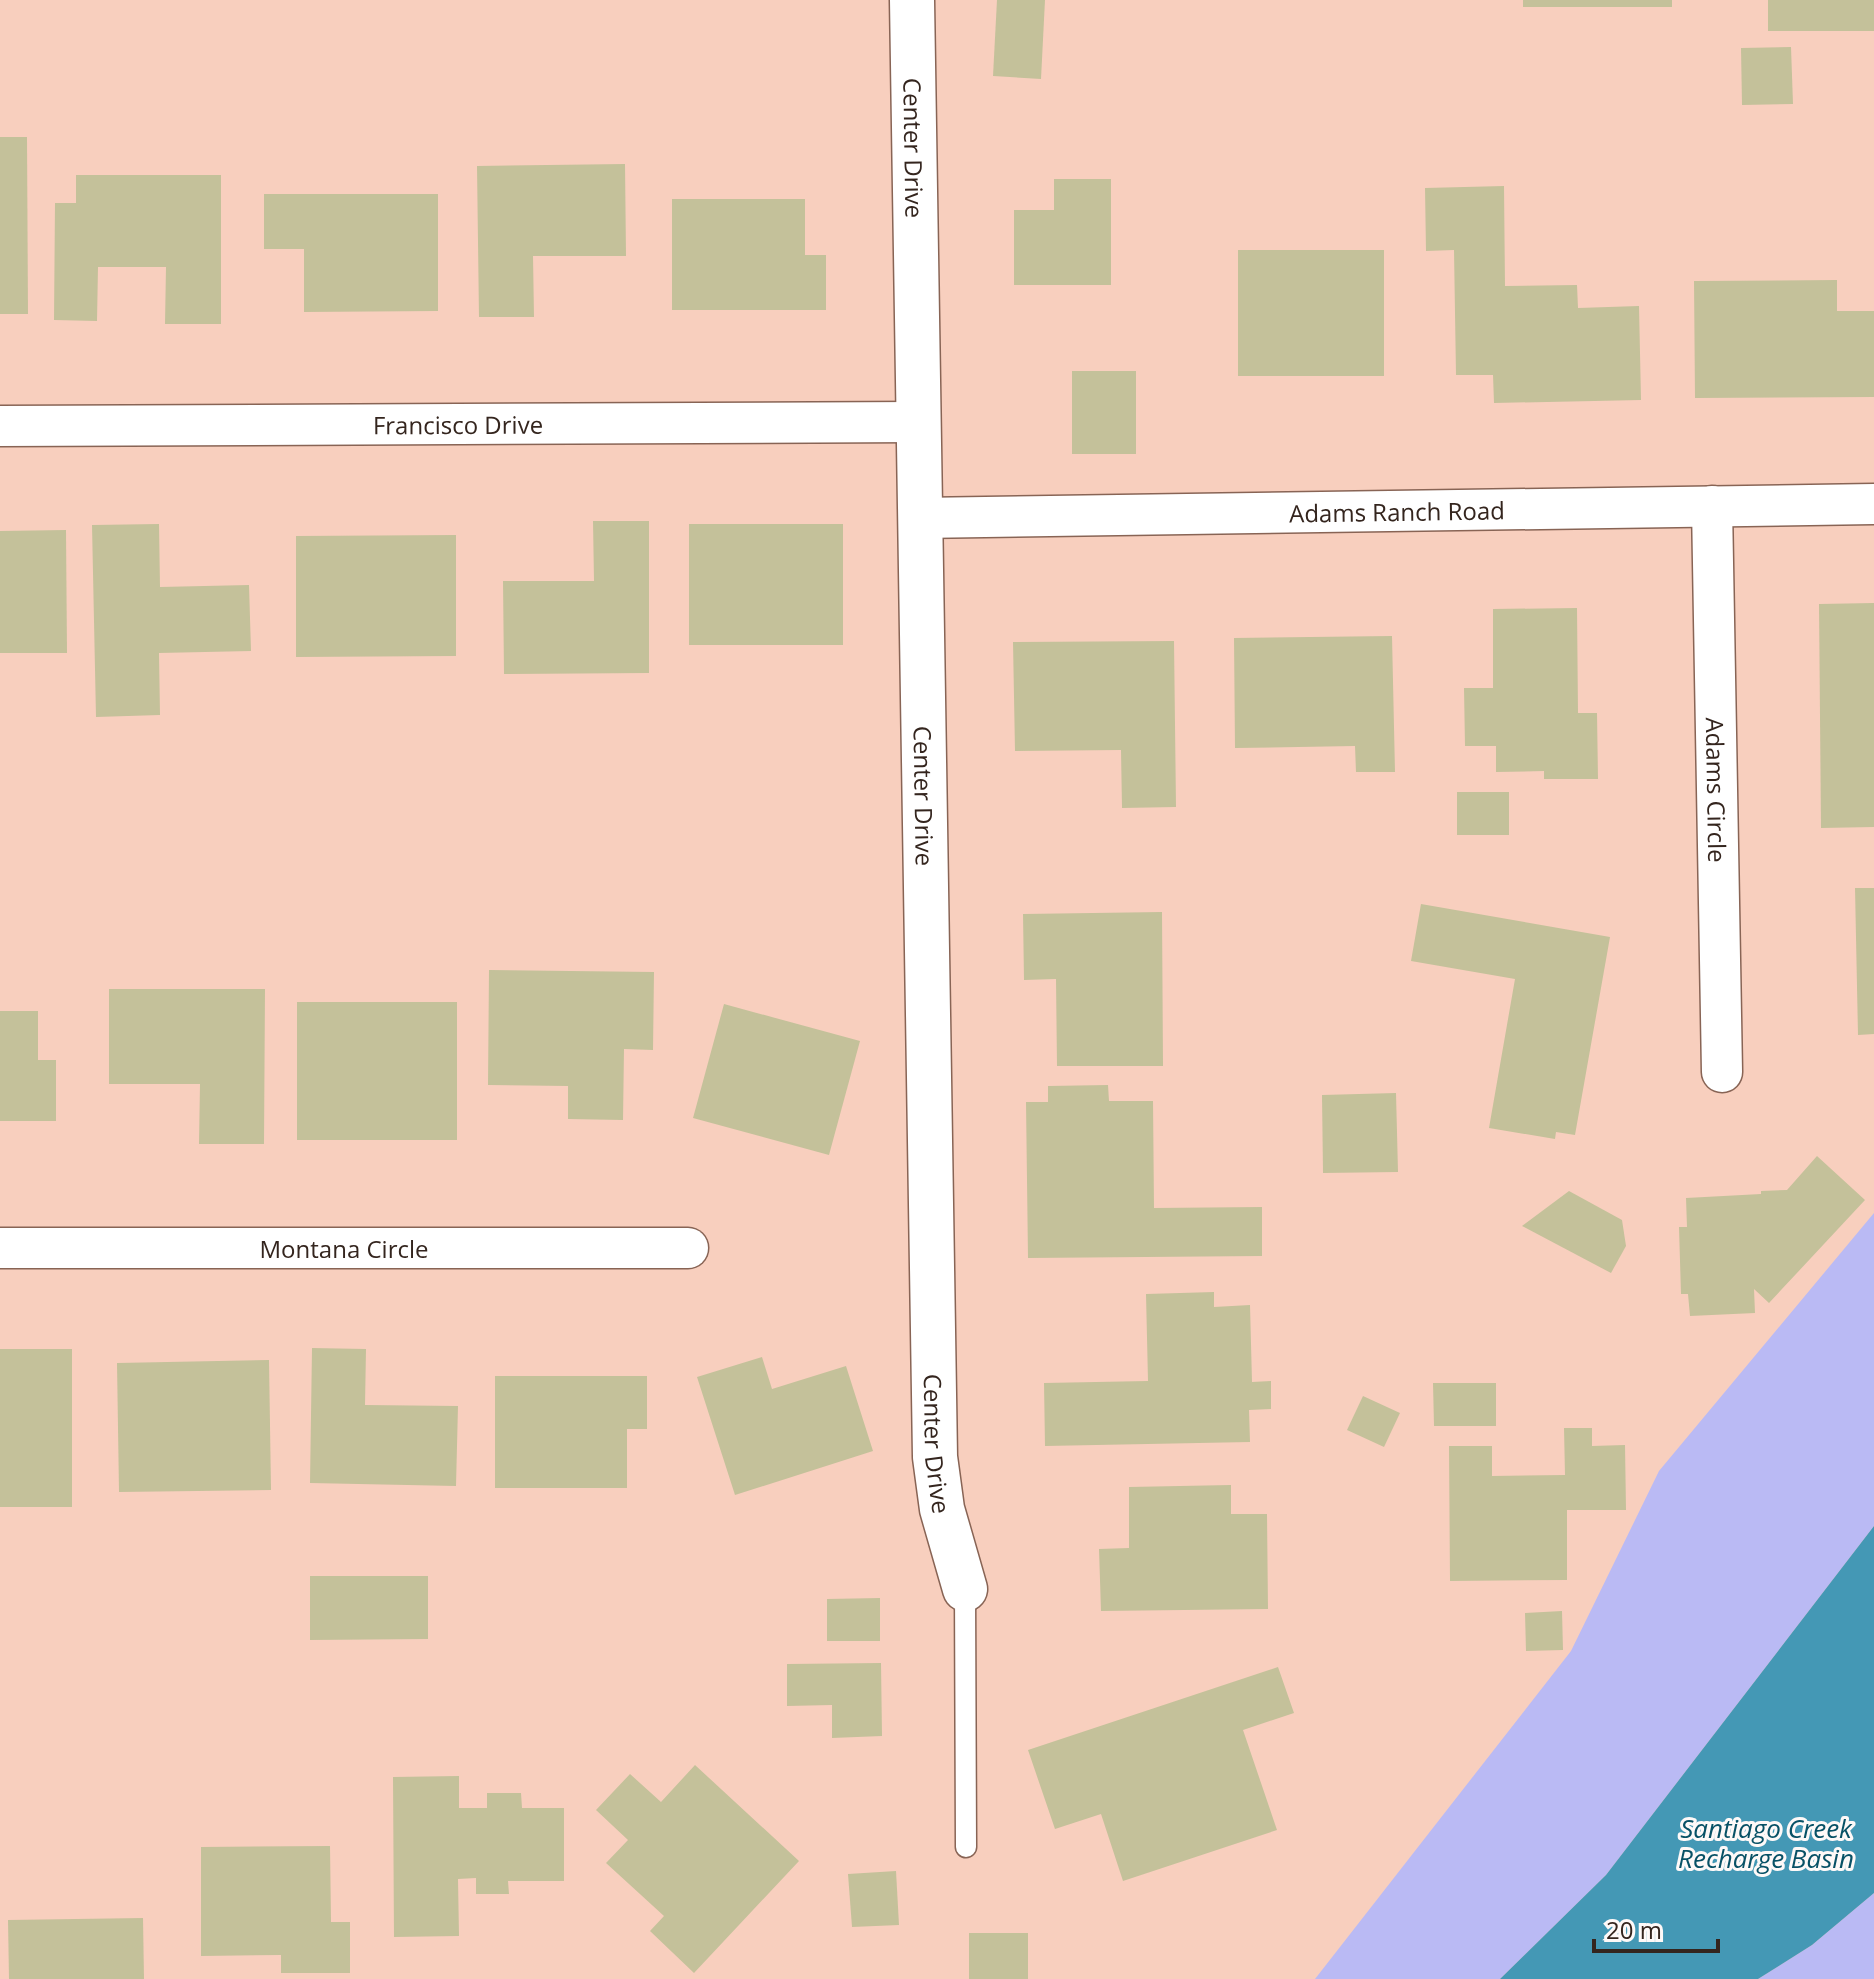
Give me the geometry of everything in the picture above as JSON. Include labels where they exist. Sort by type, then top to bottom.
[{"type":"street","name":"Center Drive","points":[[912,0],[935,1457],[942,1509],[965,1589]]},
{"type":"street","name":"Francisco Drive","points":[[0,426],[917,422]]},
{"type":"street","name":"Adams Ranch Road","points":[[919,518],[1874,504]]},
{"type":"street","name":"Adams Circle","points":[[1712,506],[1722,1072]]},
{"type":"street","name":"Montana Circle","points":[[0,1248],[688,1248]]},
{"type":"lane","points":[[965,1589],[966,1847]]},
{"type":"shaded area","points":[[1874,1213],[1874,1526],[1606,1875],[1500,1979],[1315,1979],[1571,1651],[1659,1471]]},
{"type":"shaded area","points":[[1874,1893],[1874,1979],[1758,1979],[1812,1945]]},
{"type":"water","name":"Santiago Creek Recharge Basin","points":[[1874,1526],[1874,1893],[1812,1945],[1758,1979],[1500,1979],[1606,1875]]},
{"type":"building","points":[[997,0],[1045,0],[1041,79],[993,76]]},
{"type":"building","points":[[1523,0],[1672,0],[1672,7],[1523,7]]},
{"type":"building","points":[[1768,0],[1874,0],[1874,31],[1768,31]]},
{"type":"building","points":[[1791,47],[1793,104],[1742,105],[1741,48]]},
{"type":"building","points":[[0,137],[27,137],[28,314],[0,314]]},
{"type":"building","points":[[625,164],[626,256],[533,256],[534,317],[479,317],[477,166]]},
{"type":"building","points":[[76,175],[221,175],[221,324],[165,324],[166,267],[98,267],[97,321],[54,320],[55,203],[76,203]]},
{"type":"building","points":[[1054,179],[1111,179],[1111,285],[1014,285],[1014,210],[1054,210]]},
{"type":"building","points":[[1504,186],[1505,286],[1577,285],[1578,308],[1639,306],[1641,400],[1494,403],[1493,375],[1456,375],[1454,250],[1426,251],[1425,188]]},
{"type":"building","points":[[264,194],[438,194],[438,311],[304,312],[304,249],[264,249]]},
{"type":"building","points":[[672,199],[805,199],[805,255],[826,255],[826,310],[672,310]]},
{"type":"building","points":[[1238,250],[1384,250],[1384,376],[1238,376]]},
{"type":"building","points":[[1837,280],[1837,311],[1874,311],[1874,397],[1695,398],[1694,281]]},
{"type":"building","points":[[1072,371],[1136,371],[1136,454],[1072,454]]},
{"type":"building","points":[[593,521],[649,521],[649,673],[504,674],[503,581],[594,581]]},
{"type":"building","points":[[159,524],[160,587],[249,585],[251,651],[159,653],[160,715],[96,717],[92,525]]},
{"type":"building","points":[[689,524],[843,524],[843,645],[689,645]]},
{"type":"building","points":[[66,530],[67,653],[0,653],[0,531]]},
{"type":"building","points":[[456,535],[456,656],[296,657],[296,536]]},
{"type":"building","points":[[1874,603],[1874,827],[1821,828],[1819,604]]},
{"type":"building","points":[[1577,608],[1578,713],[1597,713],[1598,779],[1544,779],[1544,771],[1496,772],[1496,746],[1465,746],[1464,688],[1493,688],[1493,609]]},
{"type":"building","points":[[1392,636],[1395,772],[1356,772],[1355,746],[1235,748],[1234,638]]},
{"type":"building","points":[[1174,641],[1176,807],[1122,808],[1121,750],[1015,751],[1013,642]]},
{"type":"building","points":[[1457,792],[1509,792],[1509,835],[1457,835]]},
{"type":"building","points":[[1855,888],[1874,888],[1874,1034],[1858,1035]]},
{"type":"building","points":[[1421,904],[1610,937],[1575,1135],[1556,1132],[1555,1139],[1489,1128],[1515,979],[1411,961]]},
{"type":"building","points":[[1162,912],[1163,1066],[1057,1066],[1056,979],[1024,980],[1023,914]]},
{"type":"building","points":[[489,970],[654,972],[653,1050],[624,1049],[623,1120],[568,1119],[568,1086],[488,1085]]},
{"type":"building","points":[[109,989],[265,989],[264,1144],[199,1144],[200,1084],[109,1084]]},
{"type":"building","points":[[297,1002],[457,1002],[457,1140],[297,1140]]},
{"type":"building","points":[[724,1004],[860,1041],[829,1155],[693,1118]]},
{"type":"building","points":[[0,1011],[38,1011],[38,1060],[56,1060],[56,1121],[0,1121]]},
{"type":"building","points":[[1108,1085],[1109,1101],[1153,1101],[1154,1208],[1262,1207],[1262,1256],[1028,1258],[1026,1102],[1048,1102],[1048,1086]]},
{"type":"building","points":[[1396,1093],[1398,1172],[1323,1173],[1322,1095]]},
{"type":"building","points":[[1817,1156],[1865,1200],[1769,1303],[1754,1289],[1755,1313],[1690,1316],[1688,1294],[1681,1294],[1679,1227],[1687,1227],[1686,1198],[1787,1190]]},
{"type":"building","points":[[1569,1191],[1622,1220],[1626,1246],[1611,1273],[1522,1226]]},
{"type":"building","points":[[1214,1292],[1214,1307],[1250,1305],[1252,1382],[1271,1381],[1271,1409],[1249,1410],[1250,1442],[1045,1446],[1044,1383],[1148,1381],[1146,1294]]},
{"type":"building","points":[[312,1348],[366,1349],[365,1405],[458,1406],[456,1486],[310,1483]]},
{"type":"building","points":[[0,1349],[72,1349],[72,1507],[0,1507]]},
{"type":"building","points":[[762,1357],[772,1389],[846,1366],[873,1451],[735,1495],[697,1377]]},
{"type":"building","points":[[269,1360],[271,1490],[119,1492],[117,1363]]},
{"type":"building","points":[[495,1376],[647,1376],[647,1429],[627,1429],[627,1488],[495,1488]]},
{"type":"building","points":[[1433,1383],[1496,1383],[1496,1426],[1434,1426]]},
{"type":"building","points":[[1363,1396],[1400,1413],[1384,1447],[1347,1430]]},
{"type":"building","points":[[1564,1428],[1592,1428],[1592,1446],[1625,1445],[1626,1510],[1567,1510],[1567,1580],[1450,1581],[1449,1446],[1492,1446],[1492,1476],[1565,1475]]},
{"type":"building","points":[[1231,1485],[1231,1514],[1267,1514],[1268,1609],[1101,1611],[1099,1549],[1129,1548],[1129,1487]]},
{"type":"building","points":[[310,1576],[428,1576],[428,1639],[310,1640]]},
{"type":"building","points":[[880,1598],[880,1641],[827,1641],[827,1599]]},
{"type":"building","points":[[1562,1611],[1563,1650],[1526,1651],[1525,1613]]},
{"type":"building","points":[[881,1663],[882,1736],[832,1738],[832,1705],[787,1706],[787,1664]]},
{"type":"building","points":[[1278,1667],[1294,1713],[1243,1730],[1277,1830],[1123,1881],[1101,1814],[1055,1829],[1028,1750]]},
{"type":"building","points":[[695,1765],[799,1861],[694,1973],[650,1931],[664,1916],[606,1863],[628,1840],[596,1810],[630,1774],[661,1802]]},
{"type":"building","points":[[459,1776],[459,1808],[487,1808],[487,1793],[521,1793],[522,1808],[564,1808],[564,1881],[508,1881],[509,1894],[476,1894],[476,1878],[458,1879],[459,1936],[394,1937],[393,1777]]},
{"type":"building","points":[[330,1846],[331,1922],[350,1922],[350,1973],[281,1973],[281,1955],[201,1956],[201,1847]]},
{"type":"building","points":[[896,1871],[899,1925],[852,1927],[848,1874]]},
{"type":"building","points":[[143,1918],[144,1979],[9,1979],[8,1920]]},
{"type":"building","points":[[969,1933],[1028,1933],[1028,1979],[969,1979]]}]
